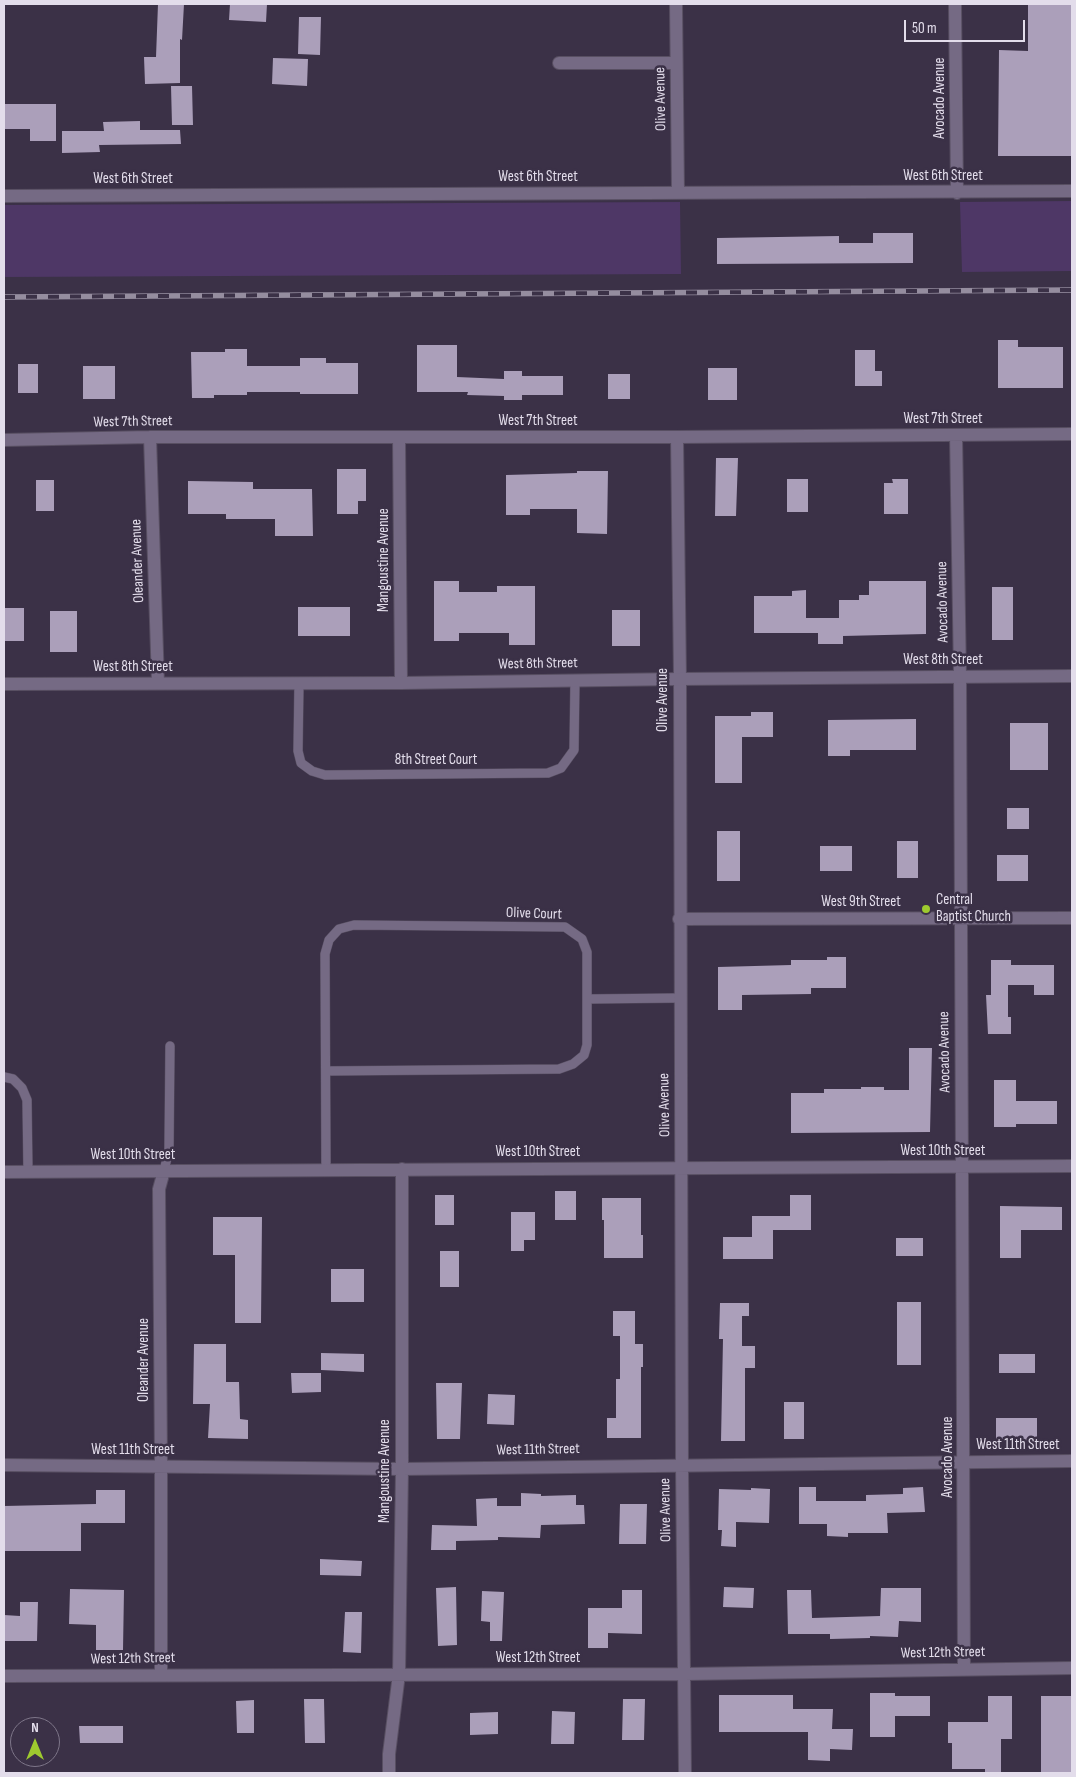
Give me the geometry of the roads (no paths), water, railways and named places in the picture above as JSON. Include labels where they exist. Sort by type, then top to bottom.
[{"type":"street","name":"Olive Avenue","points":[[676,4],[678,193]]},
{"type":"street","name":"Avocado Avenue","points":[[956,4],[957,193]]},
{"type":"street","points":[[559,63],[676,63]]},
{"type":"street","name":"West 6th Street","points":[[4,196],[1072,191]]},
{"type":"street","name":"West 7th Street","points":[[4,440],[150,437],[677,437],[1072,434]]},
{"type":"street","name":"Avocado Avenue","points":[[956,435],[960,676],[964,1669]]},
{"type":"street","name":"Oleander Avenue","points":[[150,437],[158,683]]},
{"type":"street","name":"Mangoustine Avenue","points":[[399,437],[401,683]]},
{"type":"street","name":"Olive Avenue","points":[[677,437],[680,679],[679,919],[685,1773]]},
{"type":"street","name":"West 8th Street","points":[[4,684],[401,683],[1072,676]]},
{"type":"street","name":"West 9th Street","points":[[679,919],[1072,918]]},
{"type":"street","name":"West 10th Street","points":[[4,1172],[1072,1166]]},
{"type":"street","name":"Mangoustine Avenue","points":[[389,1773],[399,1674],[402,1468],[402,1169]]},
{"type":"street","name":"Oleander Avenue","points":[[161,1675],[159,1189],[164,1171]]},
{"type":"street","name":"West 11th Street","points":[[4,1465],[402,1468],[1072,1461]]},
{"type":"street","name":"West 12th Street","points":[[4,1676],[685,1674],[1072,1668]]},
{"type":"lane","name":"8th Street Court","points":[[299,683],[298,751],[301,763],[312,771],[324,775],[548,773],[561,768],[574,750],[575,680]]},
{"type":"lane","name":"Olive Court","points":[[326,1071],[559,1069],[574,1064],[584,1055],[587,1045],[587,952],[582,939],[565,927],[354,925],[339,929],[329,940],[325,954],[326,1169]]},
{"type":"lane","points":[[588,999],[680,998]]},
{"type":"lane","name":"Oleander Avenue","points":[[164,1171],[169,1149],[170,1046]]},
{"type":"lane","points":[[4,1077],[13,1079],[22,1088],[28,1100],[28,1172]]},
{"type":"railway","points":[[4,297],[1072,290]]},
{"type":"place","name":"Central Baptist Church","points":[[926,909]]}]
